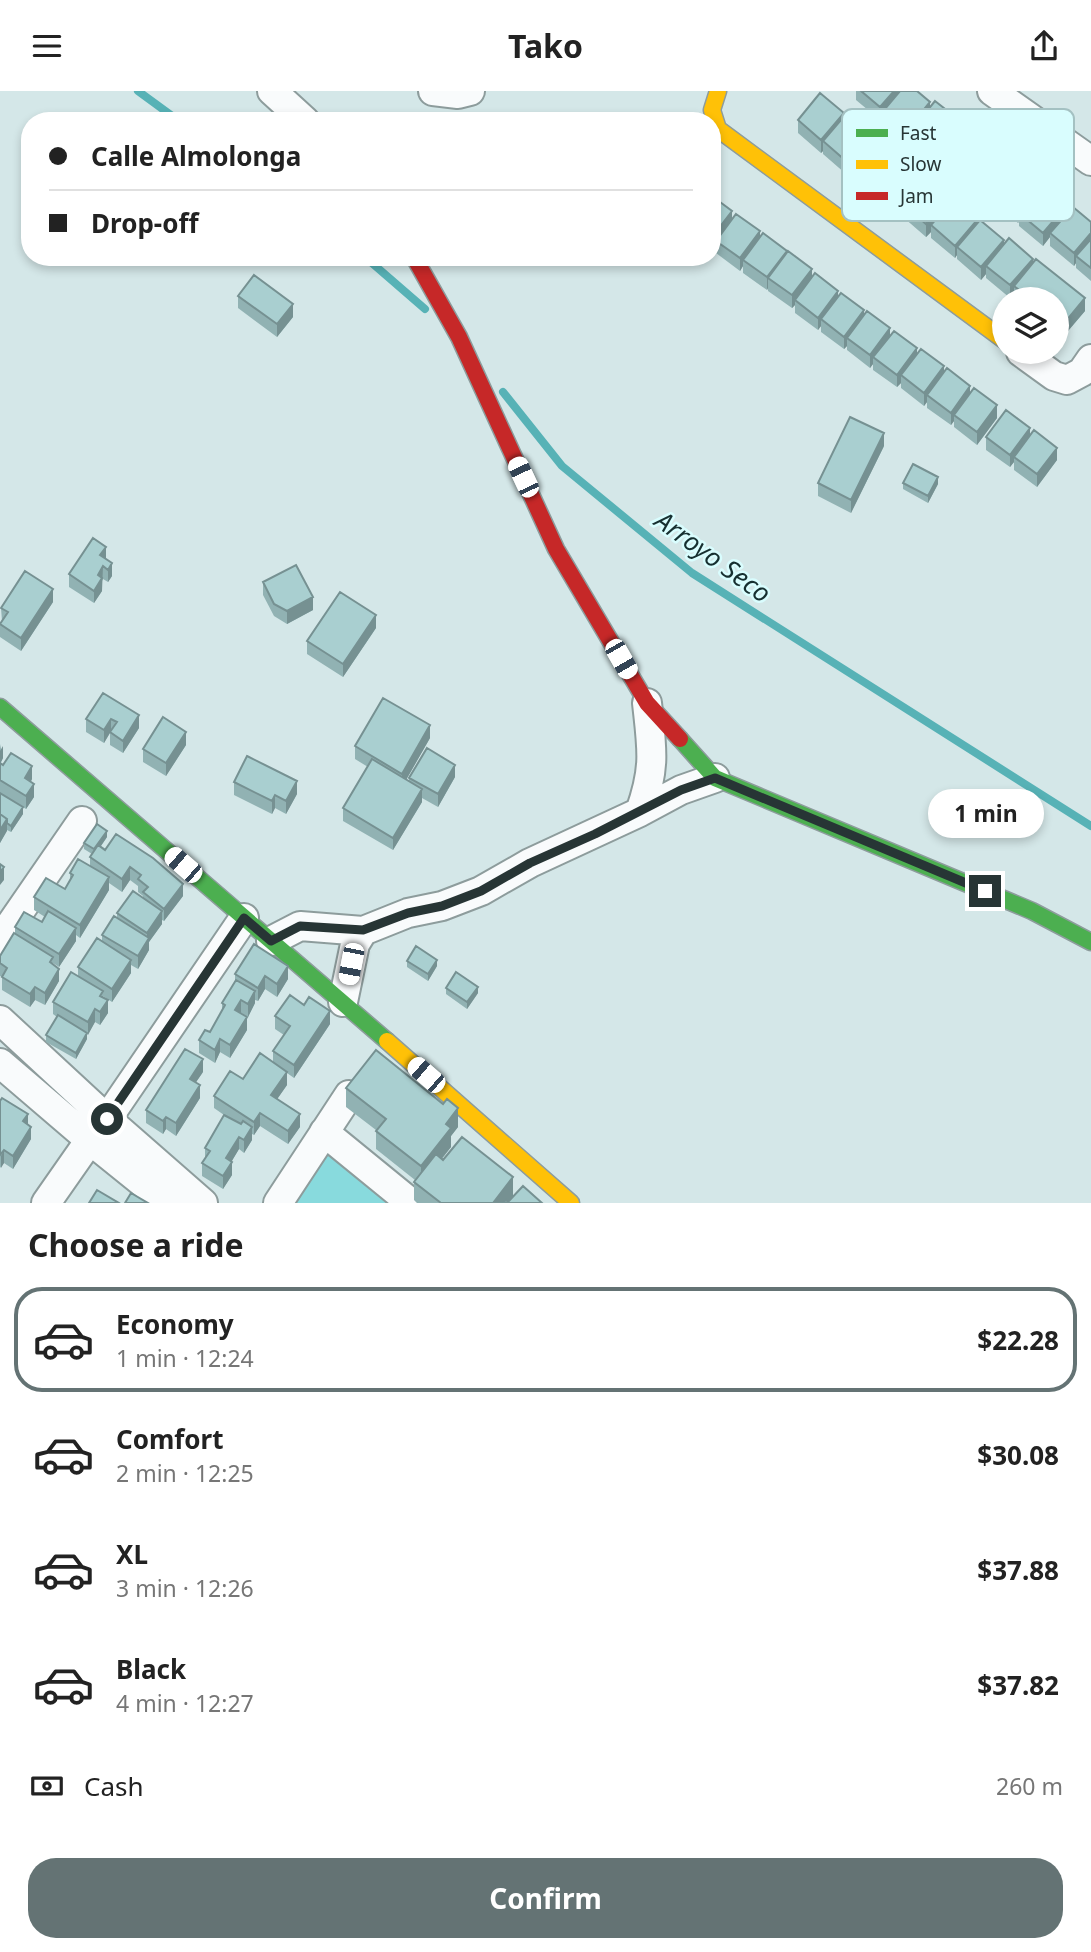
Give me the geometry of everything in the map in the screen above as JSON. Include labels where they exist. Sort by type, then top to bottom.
[{"type":"street","points":[[272,91],[295,112]]},
{"type":"street","points":[[433,91],[458,95],[470,91]]},
{"type":"street","points":[[711,112],[711,103],[718,91]]},
{"type":"street","points":[[992,91],[1017,109]]},
{"type":"street","points":[[721,131],[842,220]]},
{"type":"street","points":[[1074,149],[1091,161]]},
{"type":"street","points":[[843,221],[992,330]]},
{"type":"street","points":[[419,266],[459,337],[556,549],[647,703],[715,778],[1032,911],[1091,942]]},
{"type":"street","points":[[1038,364],[1054,376],[1067,380],[1082,372],[1091,359]]},
{"type":"street","points":[[640,812],[650,785],[653,758],[647,703]]},
{"type":"street","points":[[0,707],[343,1002],[571,1203]]},
{"type":"street","points":[[271,941],[300,926],[363,930],[408,913],[442,906],[481,891],[530,863],[681,790],[715,778]]},
{"type":"street","points":[[0,940],[82,821]]},
{"type":"street","points":[[46,1203],[244,918]]},
{"type":"street","points":[[343,1002],[355,944],[363,930]]},
{"type":"street","points":[[0,1020],[168,1203]]},
{"type":"street","points":[[0,1063],[203,1203]]},
{"type":"street","points":[[278,1203],[349,1095]]},
{"type":"street","points":[[324,1132],[411,1203]]},
{"type":"shaded area","points":[[327,1145],[394,1203],[288,1203]]},
{"type":"building","points":[[861,91],[894,91],[880,107]]},
{"type":"building","points":[[900,91],[917,91],[930,102],[924,109],[885,109]]},
{"type":"building","points":[[820,93],[842,111],[842,115],[821,140],[798,120]]},
{"type":"building","points":[[935,101],[945,109],[928,109]]},
{"type":"building","points":[[842,119],[842,158],[823,141]]},
{"type":"building","points":[[721,203],[732,211],[721,225]]},
{"type":"building","points":[[1074,208],[1091,222],[1091,233],[1074,253],[1050,233],[1061,221],[1074,221]]},
{"type":"building","points":[[736,214],[760,231],[740,258],[721,245],[721,234]]},
{"type":"building","points":[[934,221],[976,221],[955,246],[931,225]]},
{"type":"building","points":[[979,221],[1004,240],[981,267],[957,247]]},
{"type":"building","points":[[1029,221],[1053,221],[1043,233]]},
{"type":"building","points":[[763,233],[787,251],[767,277],[743,260]]},
{"type":"building","points":[[1009,238],[1033,259],[1010,285],[986,266]]},
{"type":"building","points":[[1091,239],[1091,268],[1076,256]]},
{"type":"building","points":[[788,251],[812,269],[792,295],[768,278]]},
{"type":"building","points":[[1036,259],[1085,298],[1069,317],[1069,287],[1014,286]]},
{"type":"building","points":[[815,273],[838,291],[818,318],[795,300]]},
{"type":"building","points":[[254,275],[293,304],[277,324],[238,296]]},
{"type":"building","points":[[841,293],[864,310],[844,337],[821,319]]},
{"type":"building","points":[[867,311],[890,328],[870,355],[847,338]]},
{"type":"building","points":[[894,331],[917,348],[897,375],[873,357]]},
{"type":"building","points":[[921,349],[944,366],[924,393],[901,375]]},
{"type":"building","points":[[947,368],[970,386],[951,413],[927,395]]},
{"type":"building","points":[[974,388],[997,405],[977,432],[954,415]]},
{"type":"building","points":[[1006,410],[1030,428],[1010,455],[986,437]]},
{"type":"building","points":[[850,417],[884,433],[851,500],[818,483]]},
{"type":"building","points":[[1034,430],[1057,448],[1037,474],[1014,457]]},
{"type":"building","points":[[913,464],[938,477],[928,496],[903,483]]},
{"type":"building","points":[[93,538],[106,547],[100,555],[112,563],[108,570],[103,566],[98,575],[102,578],[94,591],[69,574]]},
{"type":"building","points":[[296,565],[313,597],[287,611],[274,604],[263,582]]},
{"type":"building","points":[[25,571],[53,589],[21,638],[0,624],[8,612],[1,608]]},
{"type":"building","points":[[340,592],[376,615],[343,664],[307,641]]},
{"type":"building","points":[[103,693],[139,715],[123,741],[110,732],[117,722],[111,719],[104,730],[86,719]]},
{"type":"building","points":[[383,698],[430,725],[402,774],[355,746]]},
{"type":"building","points":[[163,717],[186,732],[166,763],[143,749]]},
{"type":"building","points":[[427,748],[455,765],[438,794],[409,778]]},
{"type":"building","points":[[11,753],[32,766],[25,778],[34,784],[26,796],[0,780],[0,763],[3,765]]},
{"type":"building","points":[[247,756],[297,781],[286,801],[275,795],[272,801],[234,782]]},
{"type":"building","points":[[372,759],[422,789],[393,838],[343,808]]},
{"type":"building","points":[[0,793],[23,807],[11,826],[0,814]]},
{"type":"building","points":[[0,814],[7,819],[0,830]]},
{"type":"building","points":[[97,824],[107,831],[94,849],[84,843]]},
{"type":"building","points":[[116,834],[153,858],[183,884],[164,909],[143,892],[148,887],[138,879],[141,875],[130,867],[122,879],[90,857],[98,845],[105,850]]},
{"type":"building","points":[[78,859],[109,877],[80,925],[34,897],[46,878],[65,889]]},
{"type":"building","points":[[133,891],[162,911],[147,933],[117,913]]},
{"type":"building","points":[[48,911],[76,928],[59,954],[15,927],[24,912],[42,922]]},
{"type":"building","points":[[114,916],[149,938],[138,956],[102,935]]},
{"type":"building","points":[[14,933],[53,957],[50,962],[59,969],[45,993],[35,987],[30,994],[2,977],[7,968],[0,963],[0,956]]},
{"type":"building","points":[[97,938],[131,960],[112,989],[78,967]]},
{"type":"building","points":[[254,944],[288,966],[277,984],[265,976],[258,988],[235,974]]},
{"type":"building","points":[[416,946],[437,960],[428,974],[407,961]]},
{"type":"building","points":[[71,972],[103,991],[100,996],[108,1000],[100,1012],[95,1009],[88,1022],[53,1002]]},
{"type":"building","points":[[456,972],[478,987],[467,1002],[446,988]]},
{"type":"building","points":[[236,980],[255,991],[248,1004],[241,1000],[235,1010],[247,1017],[230,1045],[220,1039],[215,1050],[199,1040],[205,1030],[210,1032],[225,1005],[222,1003]]},
{"type":"building","points":[[290,995],[304,1005],[309,997],[330,1011],[294,1065],[273,1051],[290,1026],[275,1016]]},
{"type":"building","points":[[58,1015],[87,1033],[76,1053],[46,1035]]},
{"type":"building","points":[[185,1049],[203,1059],[190,1079],[200,1085],[176,1123],[166,1117],[163,1121],[146,1110]]},
{"type":"building","points":[[376,1050],[443,1104],[447,1099],[458,1108],[446,1124],[451,1128],[421,1166],[376,1131],[386,1119],[346,1088]]},
{"type":"building","points":[[260,1053],[287,1072],[271,1095],[300,1114],[288,1131],[260,1113],[254,1122],[214,1096],[230,1071],[243,1079]]},
{"type":"building","points":[[2,1098],[28,1114],[23,1121],[31,1127],[13,1156],[4,1150],[0,1155]]},
{"type":"building","points":[[224,1115],[252,1127],[244,1140],[239,1137],[226,1158],[232,1162],[223,1176],[202,1163],[210,1151],[205,1148]]},
{"type":"building","points":[[462,1137],[513,1177],[493,1203],[441,1203],[414,1182],[436,1154],[443,1160]]},
{"type":"building","points":[[523,1186],[542,1203],[503,1203],[506,1200],[508,1202]]},
{"type":"building","points":[[97,1190],[119,1203],[89,1203]]},
{"type":"building","points":[[131,1193],[148,1203],[125,1203]]},
{"type":"waterway","name":"Arroyo Seco","points":[[138,91],[167,112]]},
{"type":"waterway","name":"Arroyo Seco","points":[[375,266],[425,309]]},
{"type":"waterway","name":"Arroyo Seco","points":[[503,392],[562,466],[692,573],[1091,826]]},
{"type":"traffic: fast","points":[[0,707],[387,1041]]},
{"type":"traffic: fast","points":[[680,739],[715,778],[1032,911],[1091,942]]},
{"type":"traffic: slow","points":[[713,112],[718,91]]},
{"type":"traffic: slow","points":[[721,131],[842,220]]},
{"type":"traffic: slow","points":[[843,221],[992,331]]},
{"type":"traffic: slow","points":[[387,1041],[571,1203]]},
{"type":"traffic: jam","points":[[419,266],[459,337],[556,549],[647,703],[680,739]]},
{"type":"route","points":[[107,1119],[244,918],[271,941],[300,926],[363,930],[481,891],[530,863],[595,834],[681,790],[715,778],[985,891]]}]
